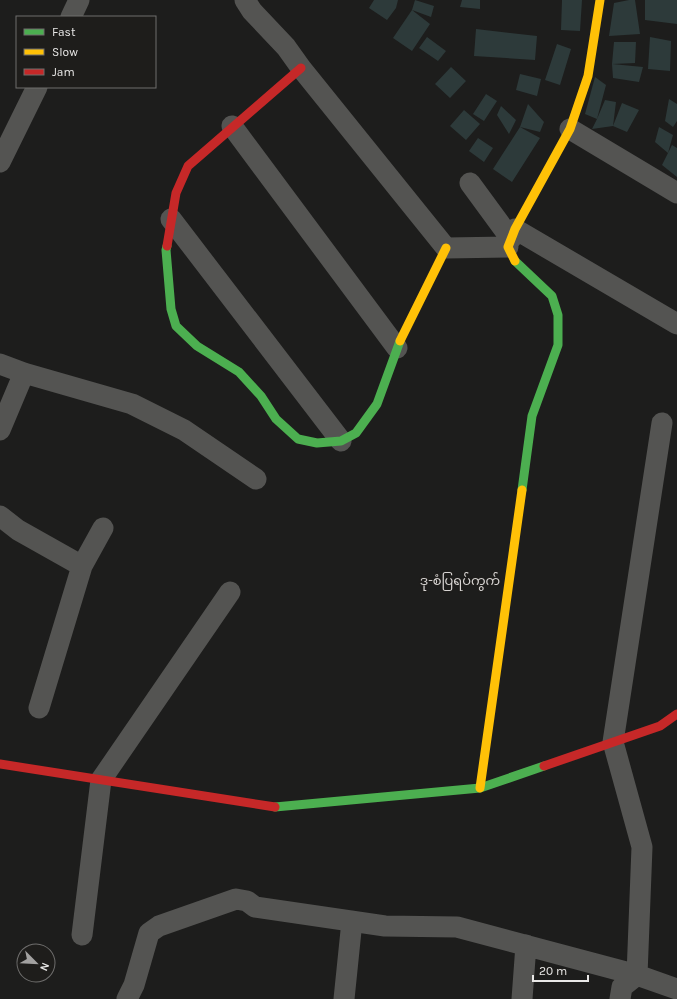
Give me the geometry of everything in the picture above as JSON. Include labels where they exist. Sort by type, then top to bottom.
[{"type":"street","points":[[71,16],[79,0]]},
{"type":"street","points":[[245,0],[252,11],[286,46],[301,68],[446,248]]},
{"type":"street","points":[[480,788],[532,416],[558,345],[558,315],[552,296],[513,258],[512,238],[570,129],[588,76],[600,0]]},
{"type":"street","points":[[301,68],[232,126],[188,166],[176,193],[166,250],[171,309],[176,326],[197,346],[240,372],[261,396],[276,419],[298,439],[317,443],[341,441],[356,433],[377,404],[398,348],[446,248]]},
{"type":"street","points":[[0,162],[37,88]]},
{"type":"street","points":[[232,126],[398,348]]},
{"type":"street","points":[[570,129],[677,193]]},
{"type":"street","points":[[470,183],[512,238],[677,324]]},
{"type":"street","points":[[171,219],[341,441]]},
{"type":"street","points":[[446,248],[512,238]]},
{"type":"street","points":[[0,364],[24,373],[132,404],[184,430],[256,479]]},
{"type":"street","points":[[0,430],[24,373]]},
{"type":"street","points":[[620,999],[622,987],[637,975],[642,847],[613,742],[662,423]]},
{"type":"street","points":[[0,516],[18,530],[82,566]]},
{"type":"street","points":[[38,708],[82,566],[104,528]]},
{"type":"street","points":[[82,935],[101,780],[230,592]]},
{"type":"street","points":[[0,764],[279,808],[480,788],[660,726],[677,714]]},
{"type":"street","points":[[128,999],[134,985],[149,933],[159,926],[236,899],[247,901],[256,907],[385,926],[457,927],[637,975],[677,990]]},
{"type":"street","points":[[344,999],[352,921]]},
{"type":"street","points":[[522,999],[526,946]]},
{"type":"building","points":[[374,0],[398,0],[396,8],[387,20],[369,8]]},
{"type":"building","points":[[415,0],[434,6],[431,17],[412,10]]},
{"type":"building","points":[[462,0],[480,0],[480,9],[460,7]]},
{"type":"building","points":[[562,0],[582,0],[580,31],[561,30]]},
{"type":"building","points":[[635,0],[640,34],[609,36],[614,3]]},
{"type":"building","points":[[645,0],[677,0],[677,24],[645,20]]},
{"type":"building","points":[[412,10],[430,24],[412,51],[393,38]]},
{"type":"building","points":[[476,29],[537,36],[535,60],[474,56]]},
{"type":"building","points":[[427,37],[446,51],[438,61],[419,48]]},
{"type":"building","points":[[650,37],[671,41],[670,71],[648,69]]},
{"type":"building","points":[[614,42],[636,42],[635,63],[612,64]]},
{"type":"building","points":[[557,44],[571,49],[560,85],[545,80]]},
{"type":"building","points":[[612,64],[643,67],[639,82],[613,78]]},
{"type":"building","points":[[451,67],[466,81],[450,98],[435,84]]},
{"type":"building","points":[[520,74],[541,79],[537,96],[516,90]]},
{"type":"building","points":[[595,77],[606,85],[597,119],[585,114]]},
{"type":"building","points":[[486,94],[497,101],[484,121],[473,114]]},
{"type":"building","points":[[669,99],[677,104],[677,121],[673,127],[665,121]]},
{"type":"building","points":[[605,100],[616,102],[613,126],[592,129]]},
{"type":"building","points":[[622,103],[639,110],[627,132],[613,126]]},
{"type":"building","points":[[528,104],[544,122],[540,132],[520,127]]},
{"type":"building","points":[[501,106],[516,120],[509,134],[497,115]]},
{"type":"building","points":[[464,110],[480,124],[466,140],[450,126]]},
{"type":"building","points":[[520,127],[540,138],[512,182],[493,169]]},
{"type":"building","points":[[659,127],[673,135],[668,153],[655,142]]},
{"type":"building","points":[[478,138],[493,148],[484,162],[469,151]]},
{"type":"building","points":[[672,145],[677,148],[677,177],[662,165]]},
{"type":"traffic: fast","points":[[167,246],[166,250],[171,309],[176,326],[197,346],[239,372],[261,396],[276,419],[298,439],[317,443],[341,441],[356,433],[377,404],[400,341]]},
{"type":"traffic: fast","points":[[515,261],[552,296],[558,315],[558,345],[532,416],[522,490]]},
{"type":"traffic: fast","points":[[275,807],[480,788],[544,766]]},
{"type":"traffic: slow","points":[[515,261],[508,247],[515,229],[570,129],[588,76],[600,0]]},
{"type":"traffic: slow","points":[[400,341],[446,248]]},
{"type":"traffic: slow","points":[[480,788],[522,490]]},
{"type":"traffic: jam","points":[[167,246],[176,193],[188,166],[301,68]]},
{"type":"traffic: jam","points":[[544,766],[660,726],[677,714]]},
{"type":"traffic: jam","points":[[0,764],[275,807]]},
{"type":"district","name":"ဒု-စံပြရပ်ကွက်","points":[[460,580]]}]
